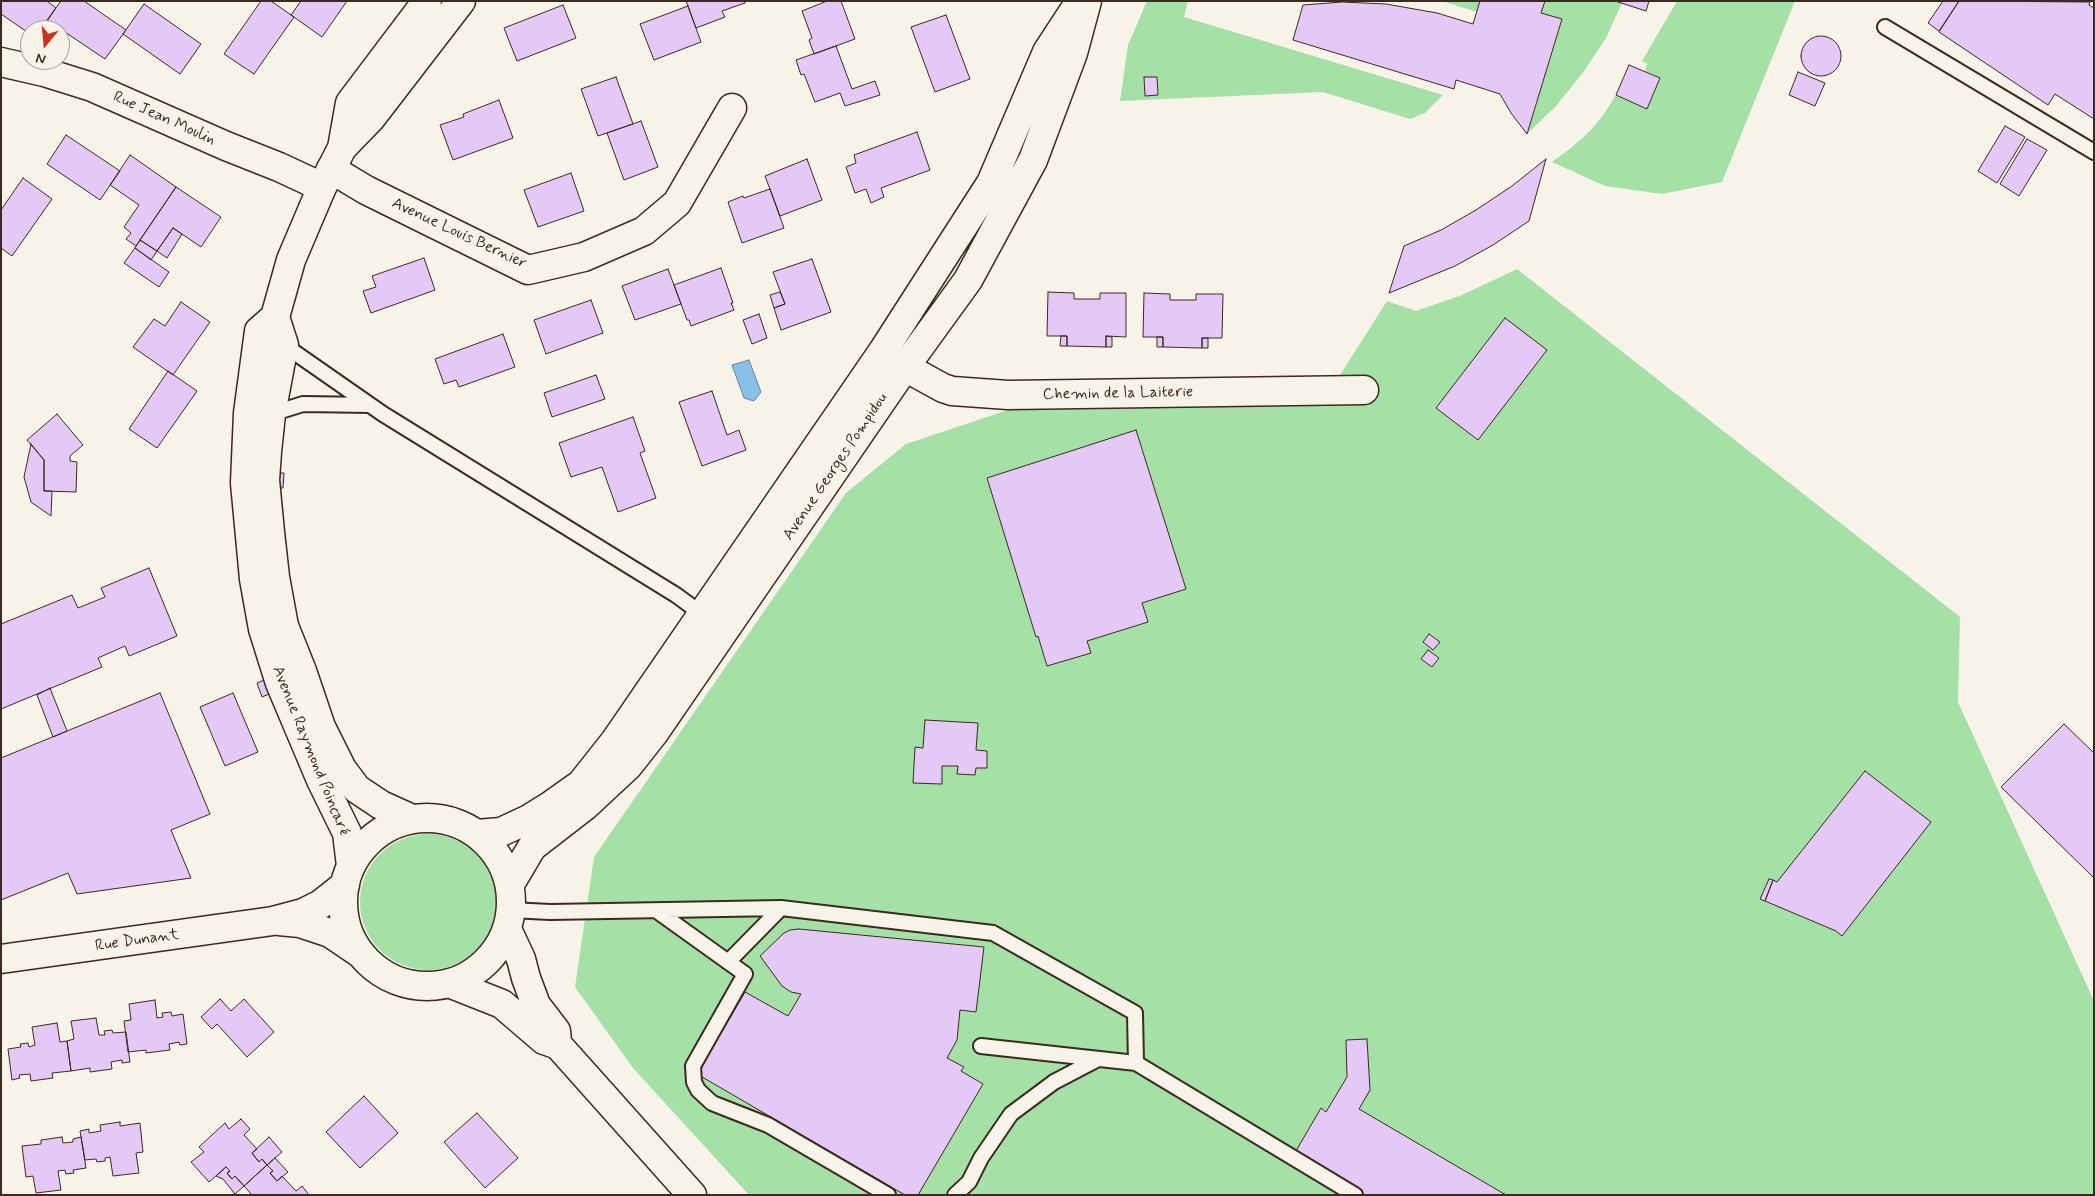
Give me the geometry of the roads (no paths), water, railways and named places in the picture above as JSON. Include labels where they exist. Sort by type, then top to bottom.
[{"type":"street","name":"Avenue Raymond Poincaré","points":[[348,876],[346,833],[320,780],[280,683],[264,629],[255,589],[245,483],[248,413],[259,331],[275,316],[291,260],[332,168],[350,103],[427,1]]},
{"type":"street","name":"Avenue Raymond Poincaré","points":[[332,168],[460,1]]},
{"type":"street","name":"Avenue Georges Pompidou","points":[[477,834],[500,832],[529,819],[581,784],[615,741],[883,351],[991,183],[1046,52],[1080,1]]},
{"type":"street","name":"Avenue Georges Pompidou","points":[[509,908],[517,869],[532,847],[585,806],[628,766],[654,733],[905,366],[968,280],[1033,160],[1073,53],[1087,1]]},
{"type":"street","name":"Rue Jean Moulin","points":[[1,62],[44,72],[92,87],[226,146],[280,167],[332,168]]},
{"type":"street","name":"Avenue Louis Bernier","points":[[332,168],[366,190],[528,270],[584,257],[644,231],[677,203],[732,108]]},
{"type":"street","name":"Avenue Raymond Poincaré","points":[[275,316],[284,345],[271,414],[265,480],[275,577],[284,626],[321,727],[342,769],[357,789],[381,805],[412,819]]},
{"type":"street","name":"Chemin de la Laiterie","points":[[883,351],[933,384],[952,391],[1008,396],[1364,390]]},
{"type":"street","points":[[509,908],[498,948],[485,963],[468,976],[449,983],[425,986],[402,982],[380,972],[362,955],[352,940],[345,922],[343,903],[348,876],[361,850],[373,838],[395,824],[412,819],[441,819],[460,824],[477,834],[498,856],[526,978],[536,1005],[556,1032],[558,1044],[692,1195]]},
{"type":"street","name":"Rue Dunant","points":[[1,959],[273,921],[303,913],[321,904],[348,876]]},
{"type":"street","name":"Rue Dunant","points":[[273,921],[300,923],[330,934],[362,955]]},
{"type":"street","points":[[449,983],[502,1004],[544,1040],[558,1044]]},
{"type":"lane","points":[[1884,27],[2094,152]]},
{"type":"lane","points":[[284,345],[383,414],[676,595],[725,630]]},
{"type":"lane","points":[[271,414],[303,404],[371,404]]},
{"type":"lane","points":[[509,908],[550,912],[781,908],[993,933],[1135,1013],[1136,1063]]},
{"type":"lane","points":[[728,962],[781,908]]},
{"type":"lane","points":[[657,911],[745,974],[694,1066],[694,1082],[698,1090],[712,1102],[768,1125],[888,1195]]},
{"type":"lane","points":[[980,1046],[1136,1063],[1355,1195]]},
{"type":"lane","points":[[955,1195],[969,1182],[981,1158],[1011,1114],[1054,1082],[1098,1059]]},
{"type":"water","points":[[749,360],[761,392],[754,401],[744,398],[732,365]]}]
